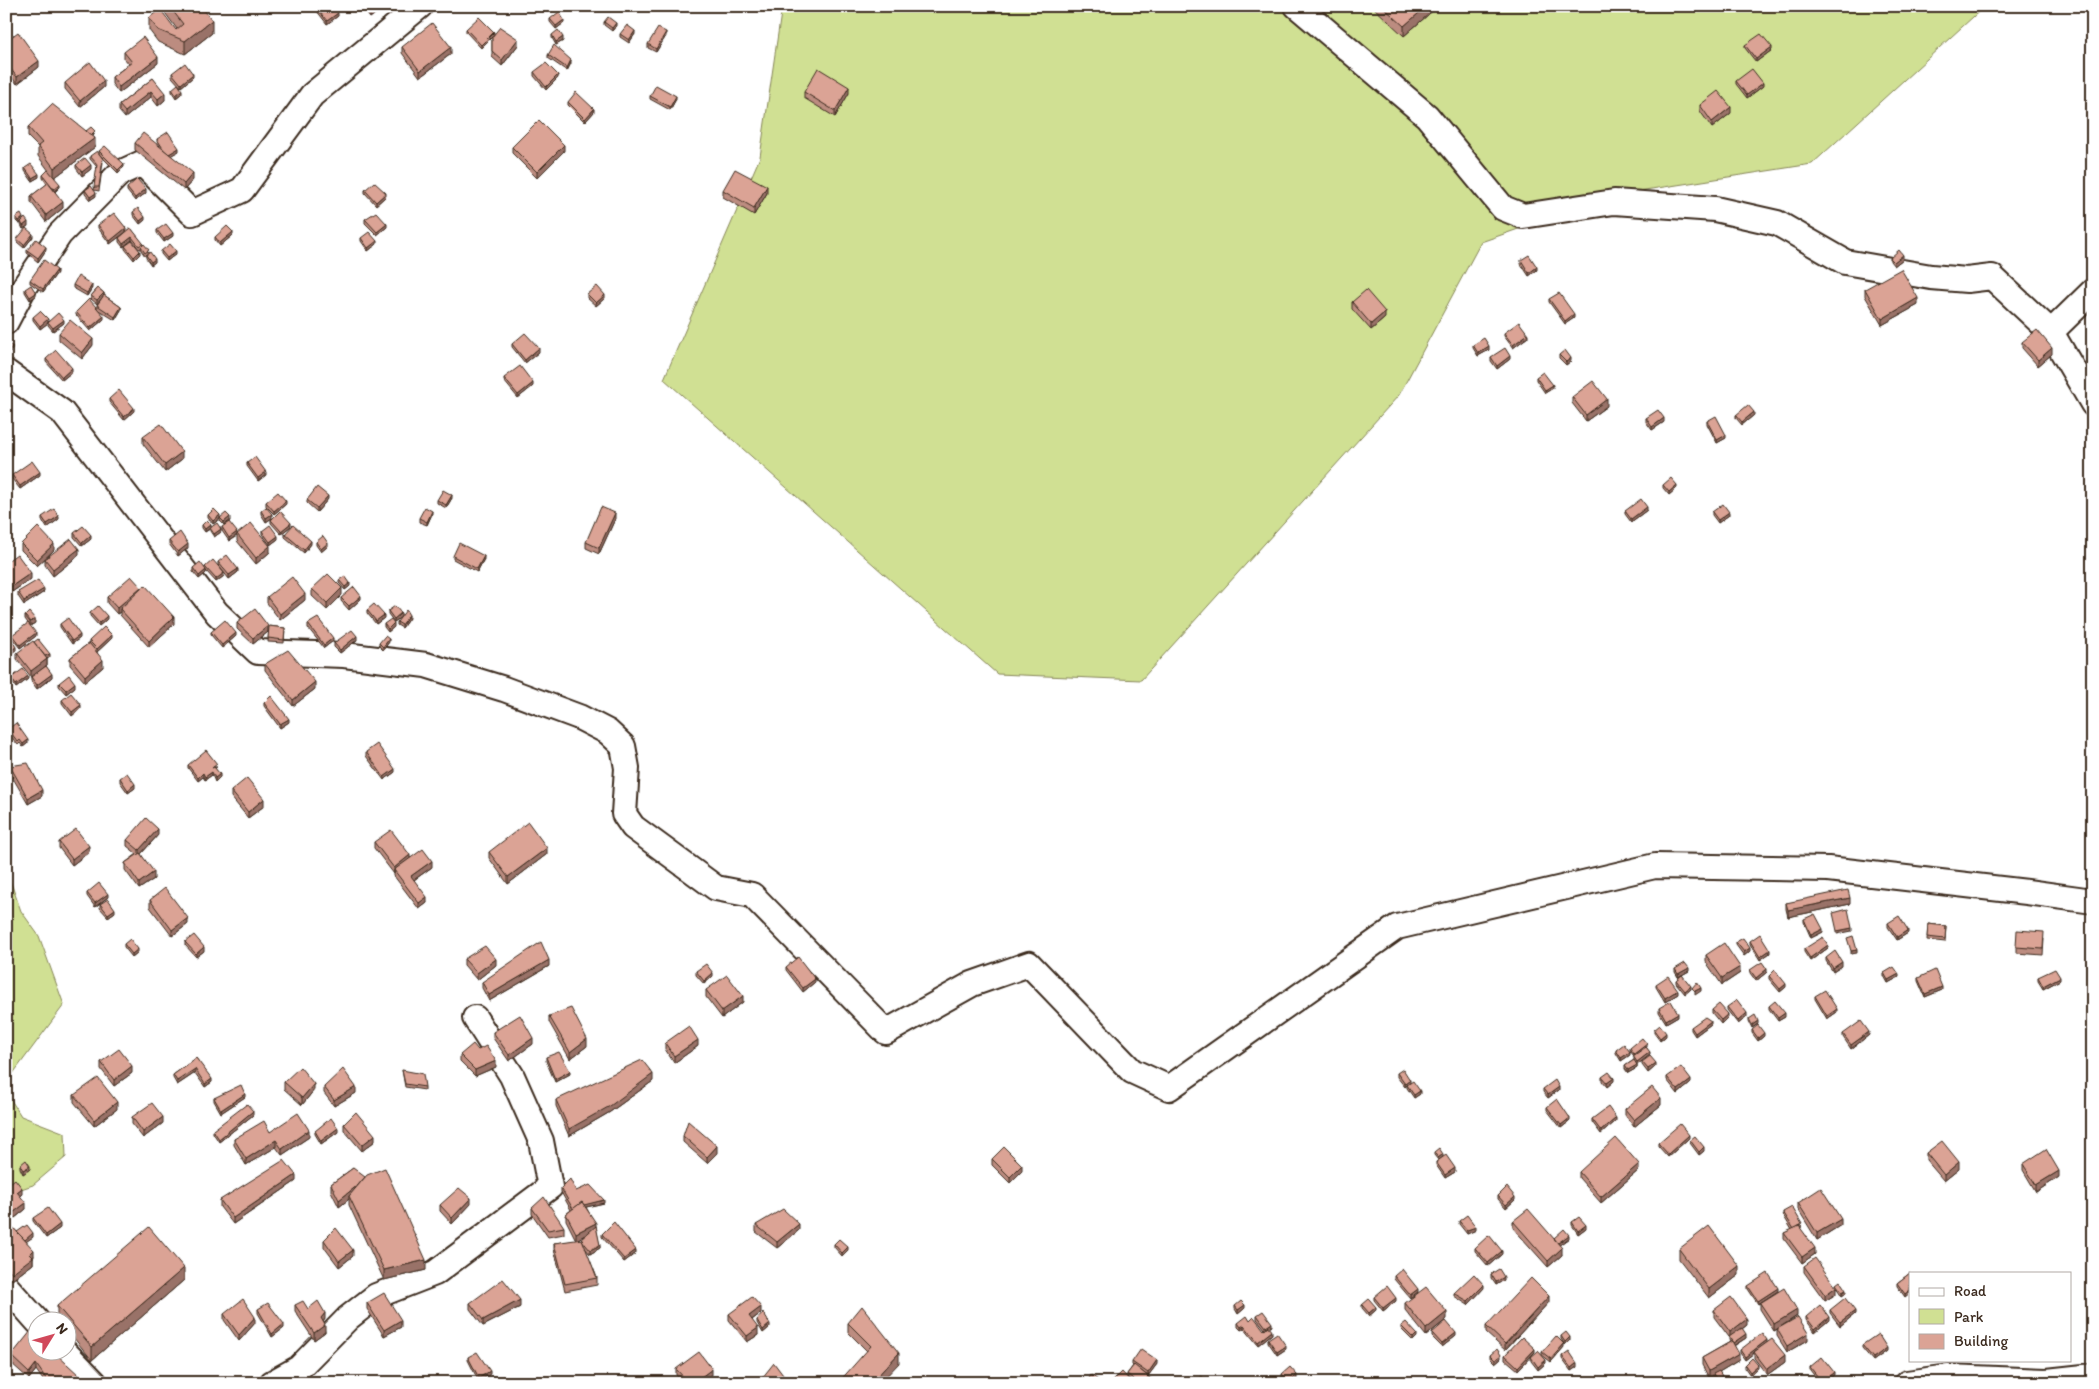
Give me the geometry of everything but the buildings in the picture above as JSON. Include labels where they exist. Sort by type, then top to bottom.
[{"type":"street","points":[[6,322],[26,284],[60,234],[120,173],[142,163],[192,213],[242,190],[312,95],[420,6]]},
{"type":"street","points":[[1297,6],[1427,116],[1503,208],[1523,216],[1614,202],[1715,210],[1777,223],[1845,262],[1931,277],[1966,280],[1992,277],[2051,332],[2093,404]]},
{"type":"street","points":[[2051,332],[2093,291]]},
{"type":"street","points":[[6,372],[62,412],[217,612],[258,652],[344,656],[426,665],[504,689],[579,717],[608,732],[623,746],[627,768],[624,814],[633,827],[716,888],[752,895],[886,1032],[972,984],[1029,964],[1132,1071],[1169,1088],[1397,927],[1655,866],[1828,869],[2093,901]]},
{"type":"street","points":[[272,1383],[299,1368],[348,1318],[376,1296],[435,1273],[550,1187],[541,1141],[512,1076],[475,1018]]},
{"type":"street","points":[[6,1286],[29,1312]]},
{"type":"street","points":[[75,1362],[95,1383]]},
{"type":"street","points":[[1907,1383],[1949,1377],[2047,1381],[2093,1376]]},
{"type":"green space","points":[[782,6],[1985,6],[1812,164],[1619,194],[1481,242],[1399,395],[1141,680],[997,674],[664,379],[760,157]]},
{"type":"green space","points":[[6,869],[21,911],[39,936],[64,1005],[6,1083]]},
{"type":"green space","points":[[6,1092],[21,1116],[65,1133],[66,1157],[33,1185],[6,1194]]}]
